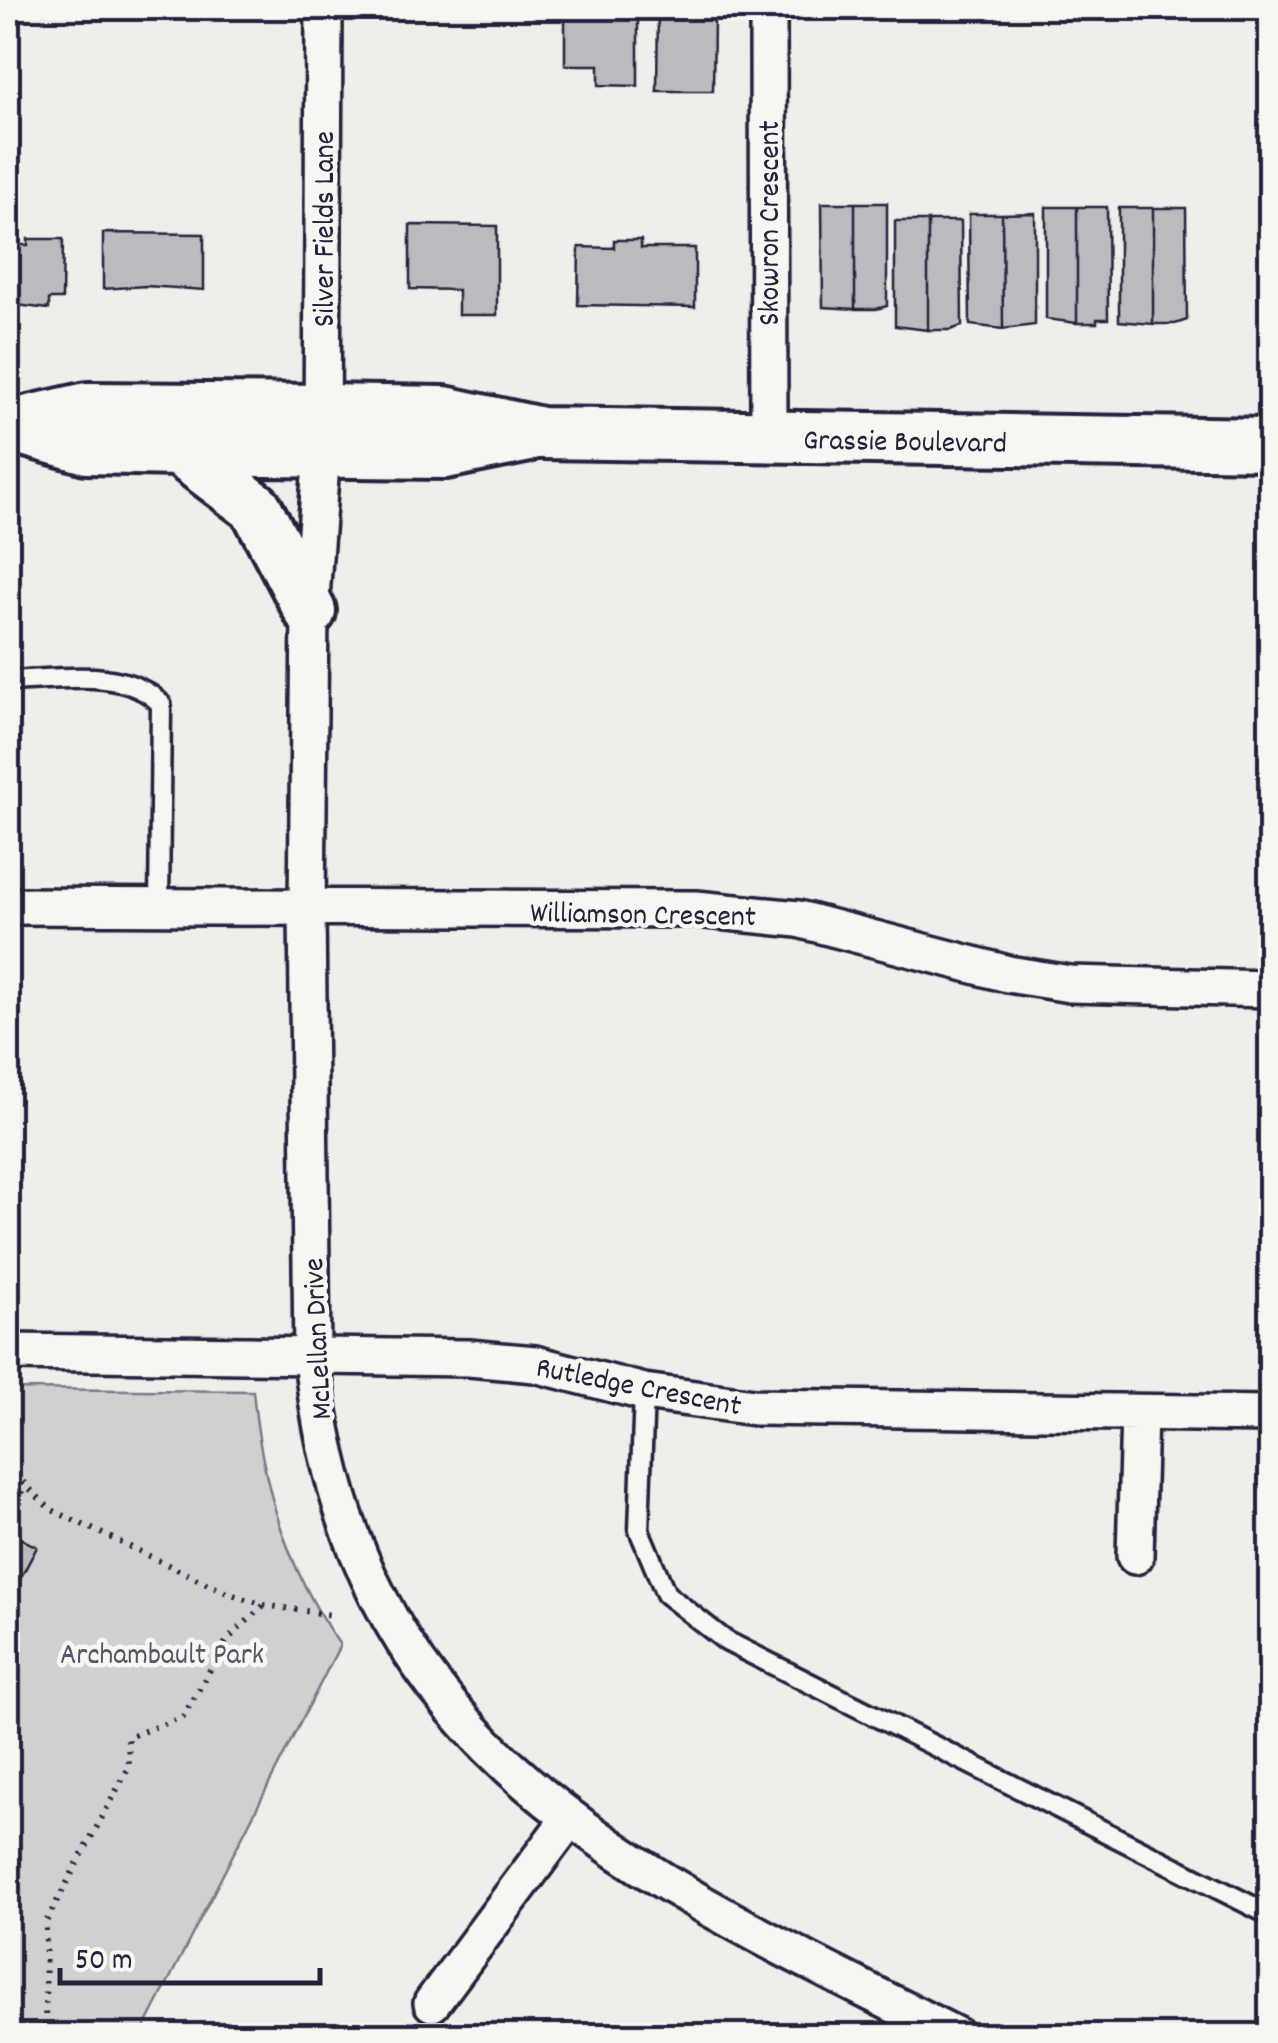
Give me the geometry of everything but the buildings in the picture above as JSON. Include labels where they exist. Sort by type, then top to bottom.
[{"type":"main road","name":"Grassie Boulevard","points":[[8,426],[88,408],[322,430],[445,453],[540,433],[1270,444]]},
{"type":"main road","name":"Grassie Boulevard","points":[[8,426],[87,448],[179,450],[322,430]]},
{"type":"main road","points":[[179,450],[256,508],[310,611]]},
{"type":"street","name":"Silver Fields Lane","points":[[322,430],[324,8]]},
{"type":"street","name":"Skowron Crescent","points":[[768,8],[769,438]]},
{"type":"street","name":"McLellan Drive","points":[[322,430],[310,611],[307,911],[312,1357],[318,1419],[332,1480],[353,1543],[397,1632],[450,1709],[508,1769],[570,1820],[646,1874],[952,2035]]},
{"type":"street","name":"Williamson Crescent","points":[[8,906],[307,911],[696,910],[798,919],[1008,974],[1070,984],[1270,989]]},
{"type":"street","name":"Rutledge Crescent","points":[[8,1352],[452,1357],[518,1362],[644,1392],[754,1408],[1270,1414]]},
{"type":"street","points":[[1135,1556],[1139,1413]]},
{"type":"street","points":[[432,2003],[570,1820]]},
{"type":"lane","points":[[8,680],[120,680],[146,688],[161,704],[159,910]]},
{"type":"lane","points":[[644,1392],[640,1530],[666,1594],[726,1641],[1270,1916]]},
{"type":"path","points":[[8,1467],[50,1509],[226,1593],[264,1605],[332,1614]]},
{"type":"path","points":[[8,1521],[19,1507],[24,1485]]},
{"type":"path","points":[[45,2036],[46,1922],[129,1767],[128,1737],[183,1717],[227,1640],[264,1605]]},
{"type":"green space","name":"Archambault Park","points":[[8,1389],[253,1391],[263,1459],[280,1524],[305,1586],[340,1645],[141,2035],[8,2036]]}]
